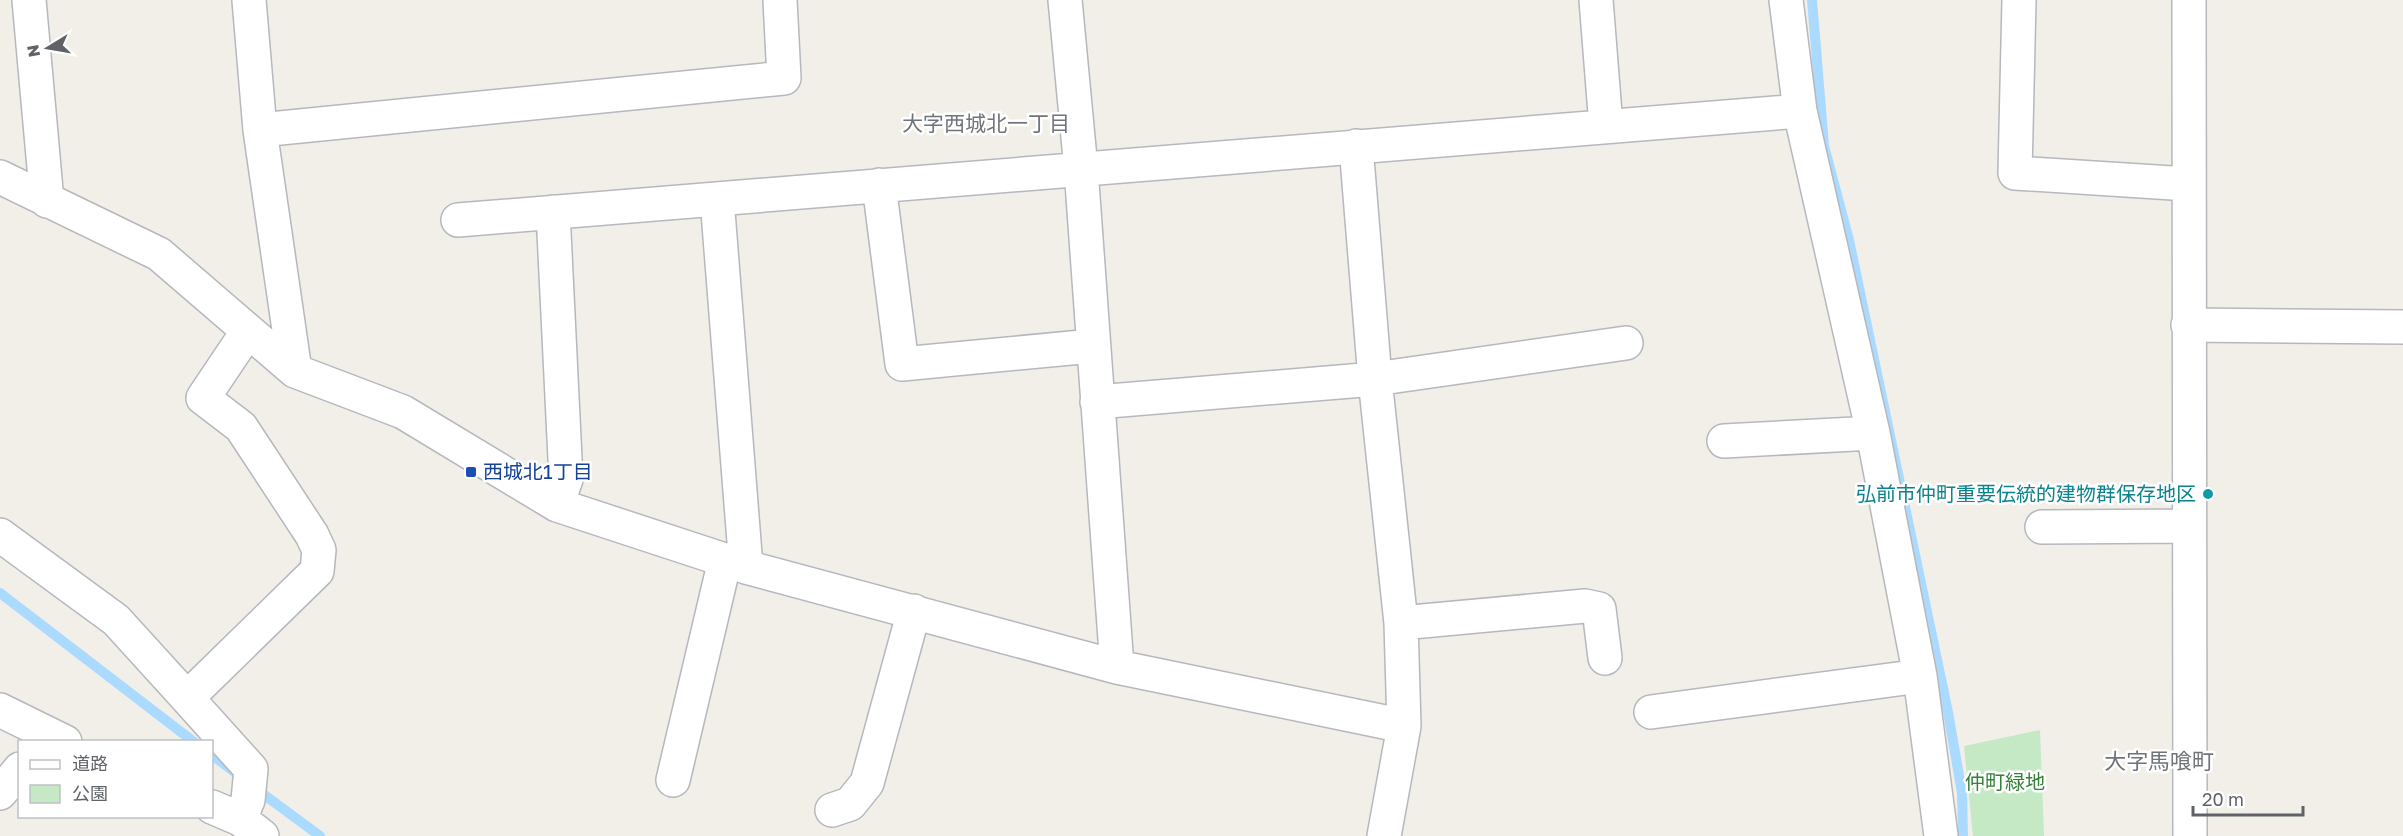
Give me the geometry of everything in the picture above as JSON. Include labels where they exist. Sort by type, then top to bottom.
[{"type":"street","points":[[29,0],[47,201]]},
{"type":"street","points":[[249,0],[260,130],[295,371]]},
{"type":"street","points":[[260,130],[784,78],[780,0]]},
{"type":"street","points":[[1065,0],[1081,169],[1117,667]]},
{"type":"street","points":[[1596,0],[1606,126]]},
{"type":"street","points":[[1786,0],[1800,111],[1873,433],[1920,676],[1941,836]]},
{"type":"street","points":[[2019,0],[2015,173],[2188,184]]},
{"type":"street","points":[[2189,0],[2190,836]]},
{"type":"street","points":[[458,220],[1800,111]]},
{"type":"street","points":[[1356,146],[1375,379],[1401,623],[1404,726],[1384,836]]},
{"type":"street","points":[[0,177],[159,254],[295,371],[403,412],[557,505],[736,563],[1117,667],[1404,726]]},
{"type":"street","points":[[879,185],[902,364],[1092,346]]},
{"type":"street","points":[[673,780],[736,563],[717,199]]},
{"type":"street","points":[[553,212],[566,479],[557,505]]},
{"type":"street","points":[[2188,325],[2403,327]]},
{"type":"street","points":[[188,698],[317,572],[320,550],[306,525],[241,427],[203,398],[248,331]]},
{"type":"street","points":[[1097,402],[1375,379],[1626,343]]},
{"type":"street","points":[[1724,441],[1873,433]]},
{"type":"street","points":[[2042,527],[2189,526]]},
{"type":"street","points":[[0,535],[116,620],[188,698],[209,740]]},
{"type":"street","points":[[1401,623],[1585,606],[1599,609],[1605,658]]},
{"type":"street","points":[[832,810],[850,804],[867,783],[914,611]]},
{"type":"street","points":[[1651,712],[1920,676]]},
{"type":"street","points":[[0,710],[52,739]]},
{"type":"street","points":[[213,747],[243,806]]},
{"type":"street","points":[[0,794],[18,772]]},
{"type":"green space","name":"仲町緑地","points":[[2040,730],[2044,836],[1973,836],[1964,746]]},
{"type":"waterway","points":[[1812,0],[1824,146],[1849,240],[1948,712],[1962,793],[1963,836]]},
{"type":"waterway","points":[[0,593],[191,740]]},
{"type":"waterway","points":[[213,756],[236,773]]},
{"type":"waterway","points":[[255,788],[320,836]]},
{"type":"place","name":"西城北1丁目","points":[[471,472]]},
{"type":"place","name":"弘前市仲町重要伝統的建物群保存地区","points":[[2208,494]]},
{"type":"district","name":"大字西城北一丁目","points":[[986,124]]},
{"type":"district","name":"大字馬喰町","points":[[2159,761]]}]
